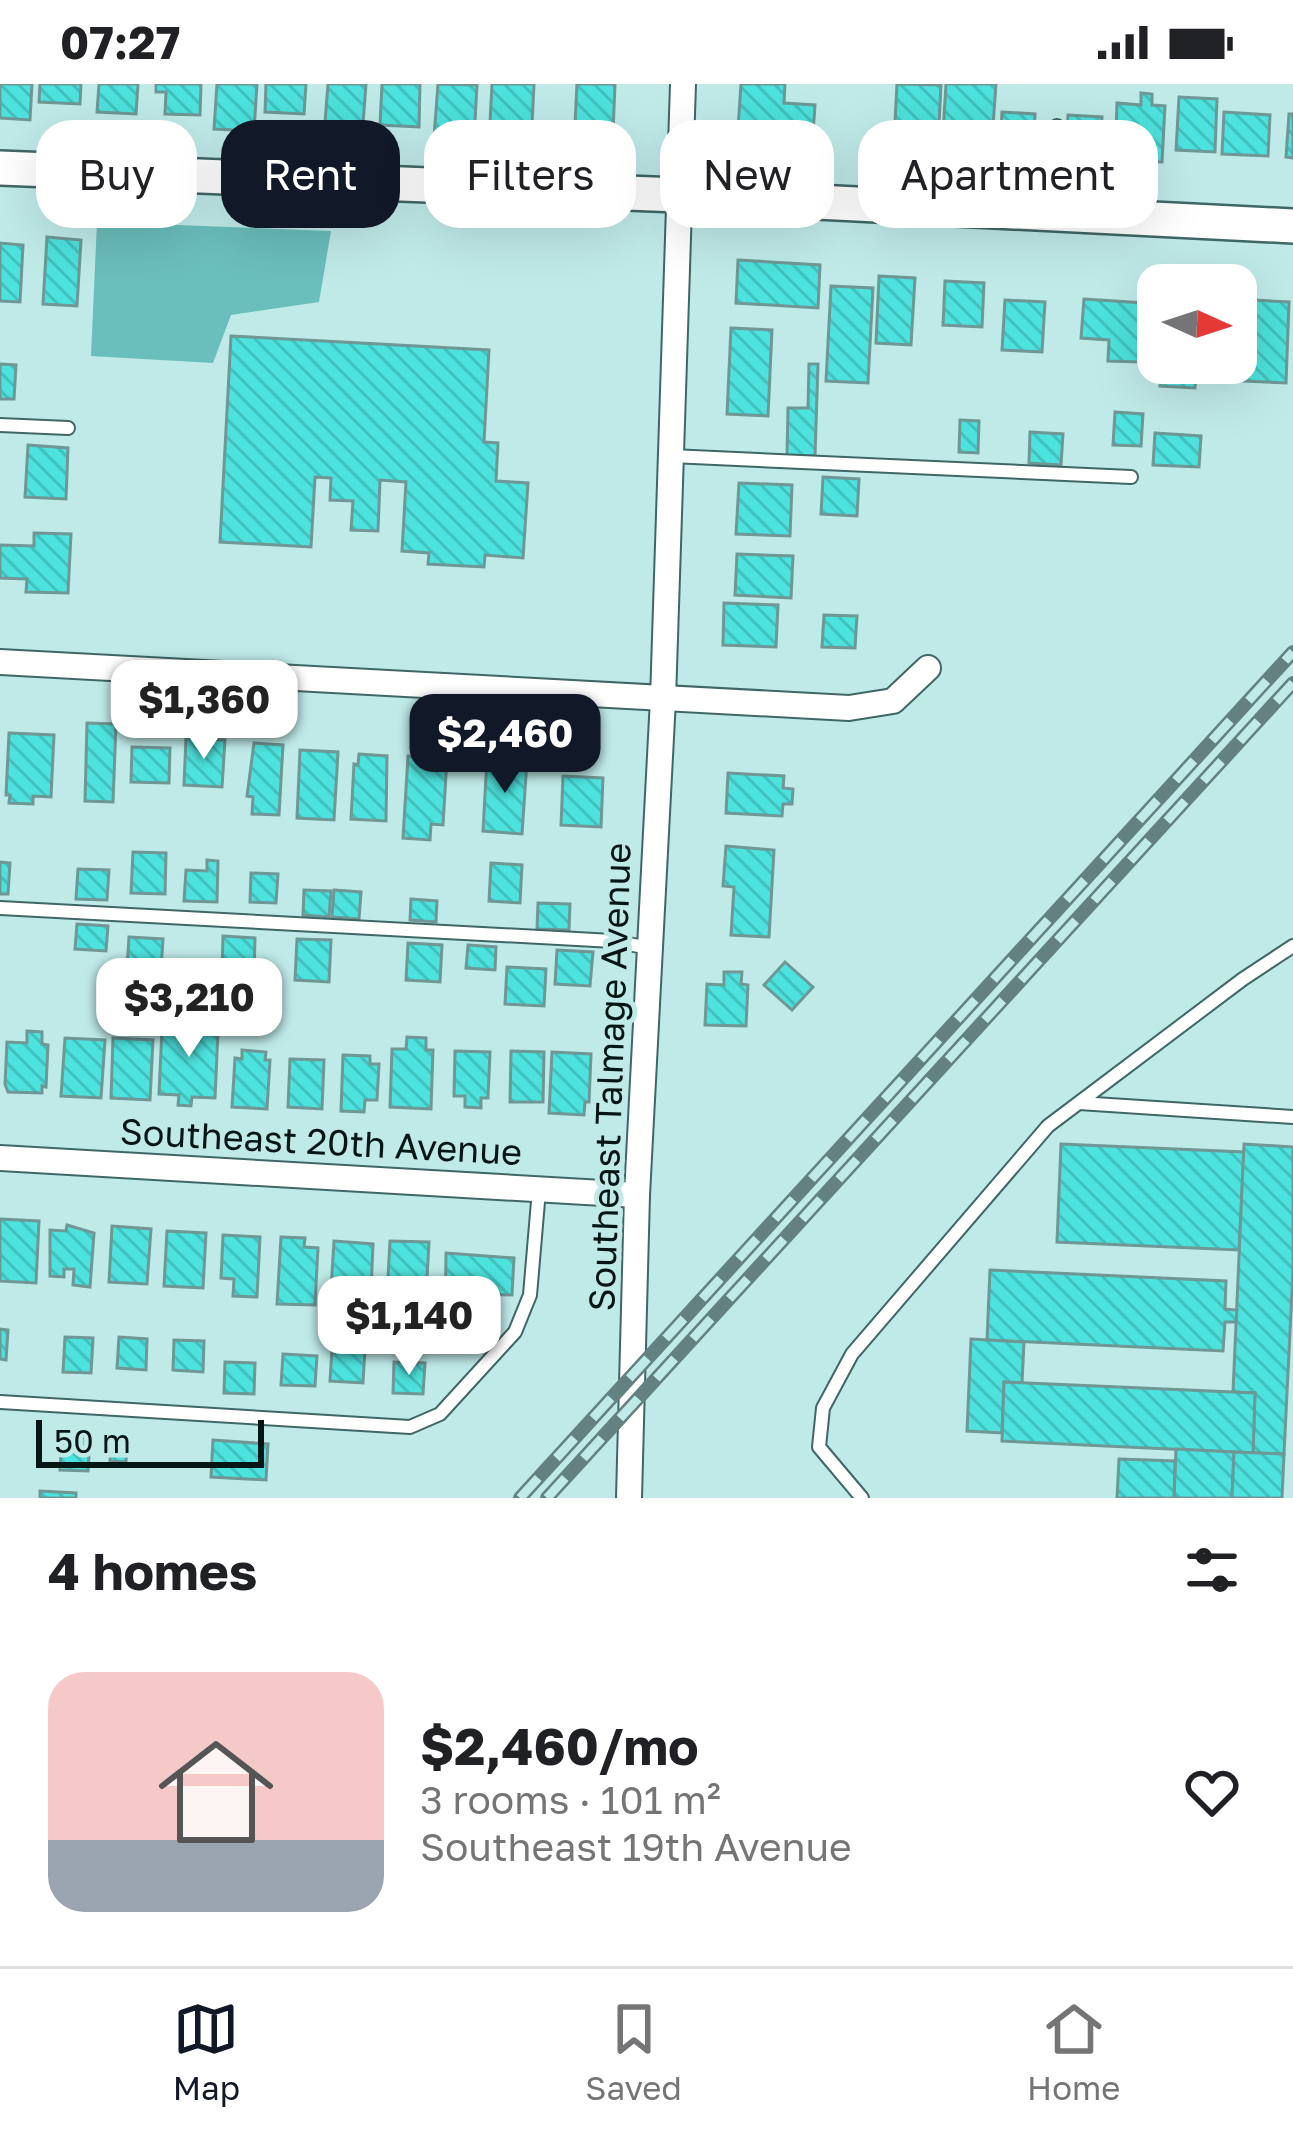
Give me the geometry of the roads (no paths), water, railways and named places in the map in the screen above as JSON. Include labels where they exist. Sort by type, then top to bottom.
[{"type":"street","name":"Southeast Talmage Avenue","points":[[681,120],[683,84]]},
{"type":"street","points":[[0,168],[660,193]]},
{"type":"street","points":[[1158,220],[1293,226]]},
{"type":"street","name":"Southeast Talmage Avenue","points":[[629,1498],[637,1195],[663,699],[677,228]]},
{"type":"street","points":[[0,662],[849,708],[893,701],[928,668]]},
{"type":"street","name":"Southeast 20th Avenue","points":[[0,1158],[637,1195]]},
{"type":"lane","points":[[0,425],[68,428]]},
{"type":"lane","points":[[669,456],[1131,477]]},
{"type":"lane","points":[[0,908],[613,941],[649,949]]},
{"type":"lane","points":[[862,1498],[819,1448],[823,1408],[852,1354],[1048,1126],[1293,946]]},
{"type":"lane","points":[[1077,1103],[1293,1117]]},
{"type":"lane","points":[[0,1402],[410,1427],[440,1414],[515,1332],[530,1294],[538,1190]]},
{"type":"railway","points":[[520,1498],[1293,652]]},
{"type":"railway","points":[[547,1498],[1293,683]]}]
